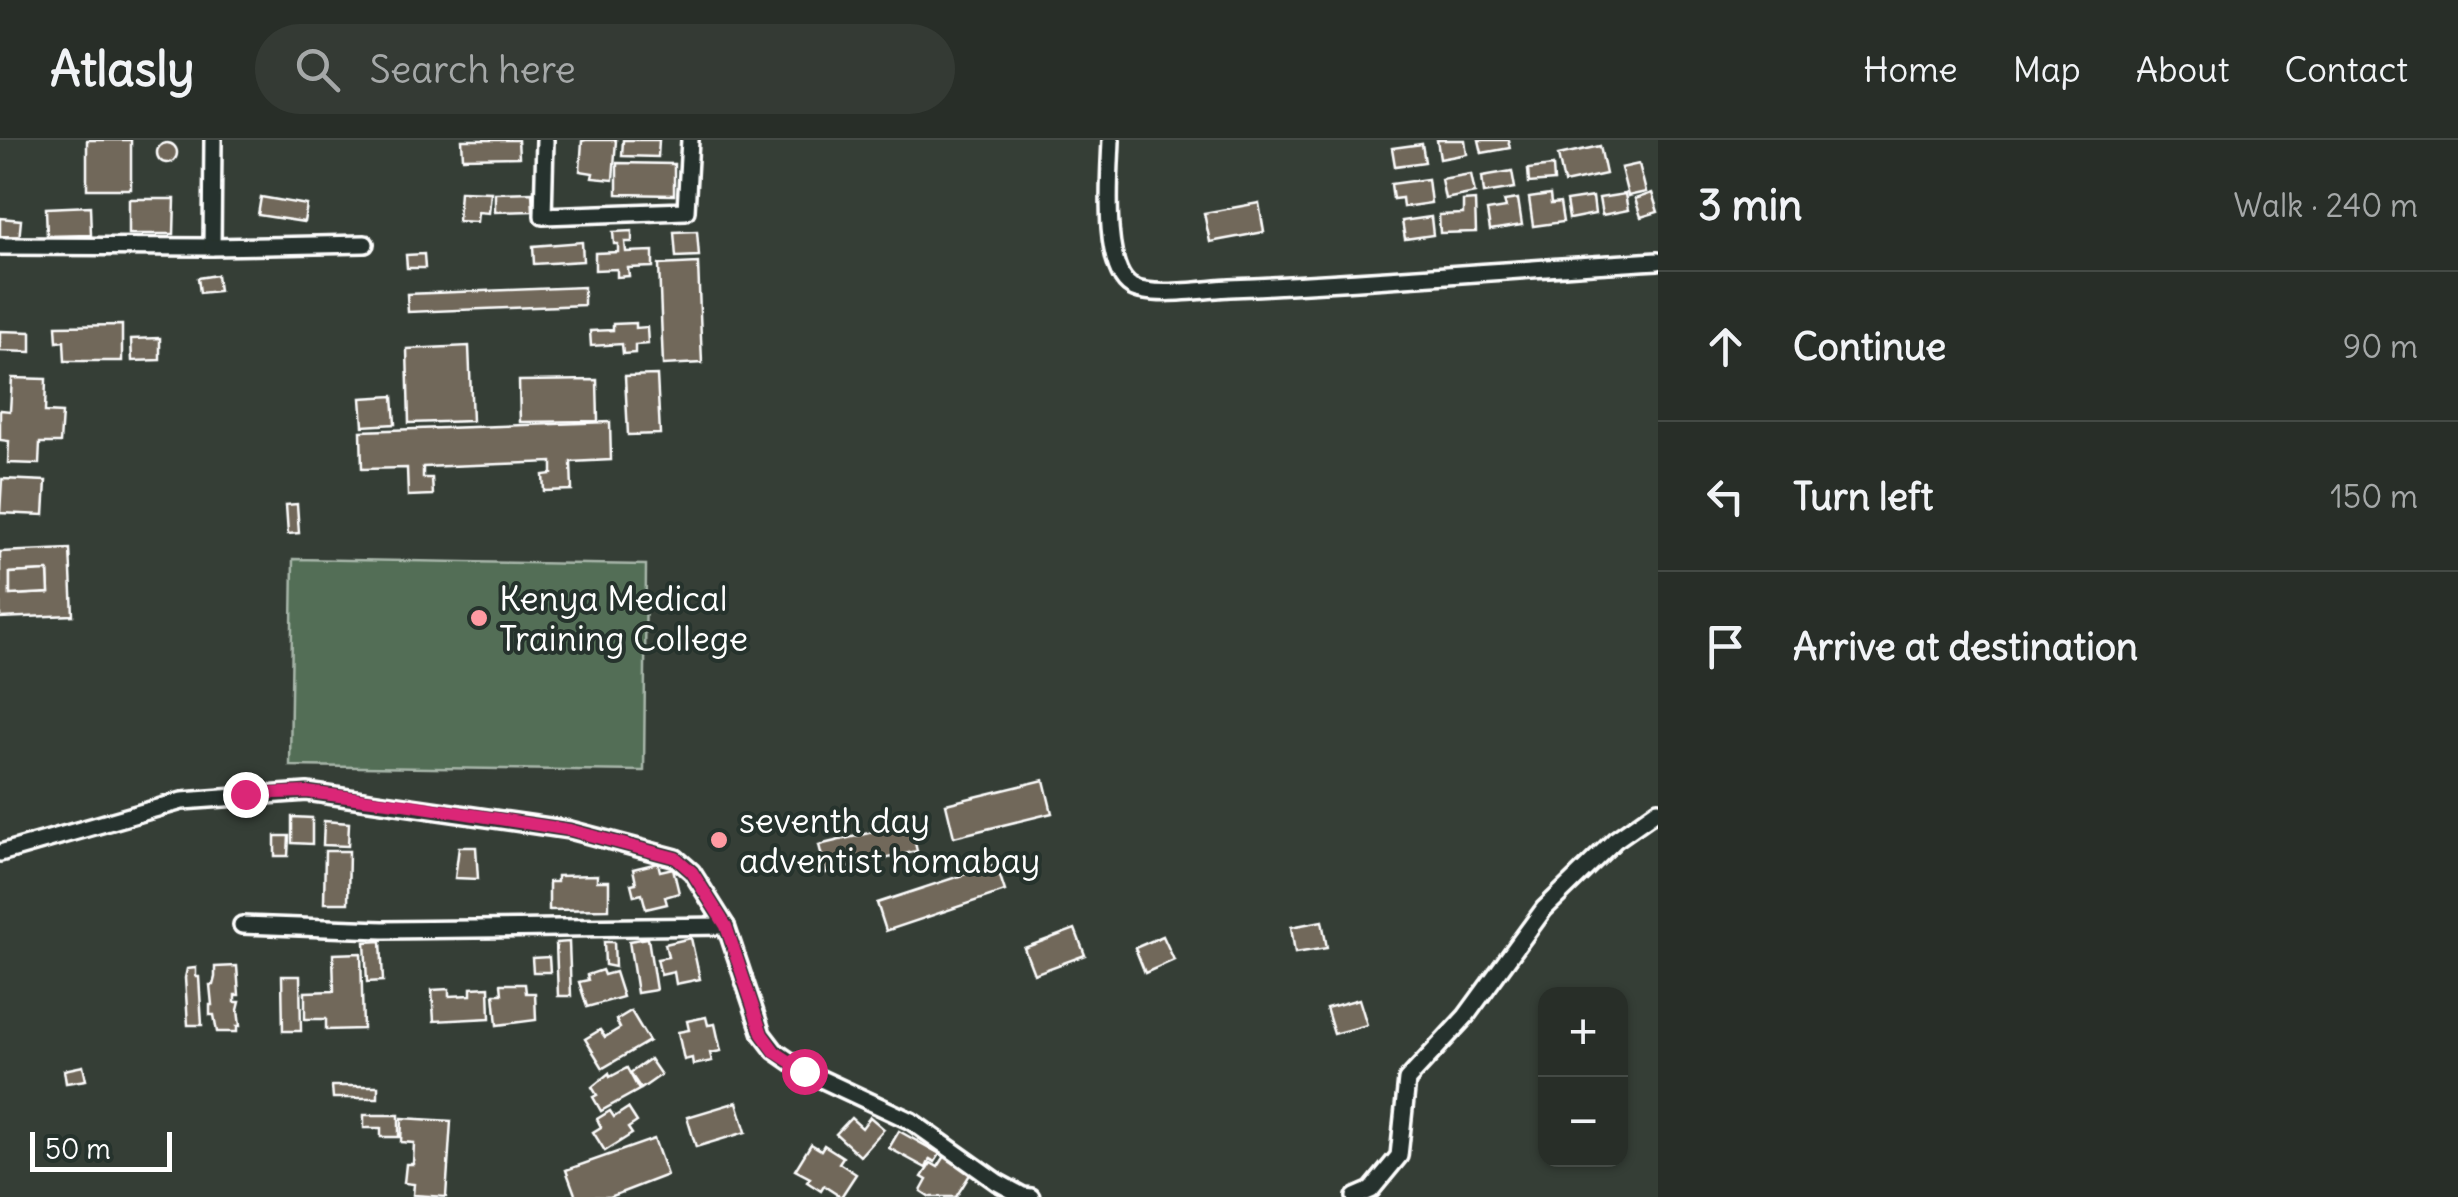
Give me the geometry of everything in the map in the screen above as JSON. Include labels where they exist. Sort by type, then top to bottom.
[{"type":"street","points":[[212,246],[213,140]]},
{"type":"street","points":[[545,140],[543,216],[686,211],[690,140]]},
{"type":"street","points":[[1110,140],[1110,226],[1118,272],[1132,287],[1158,292],[1281,286],[1658,261]]},
{"type":"street","points":[[0,246],[364,244]]},
{"type":"street","points":[[0,853],[182,801],[307,792],[570,830],[676,858],[692,872],[726,926],[762,1034],[775,1052],[804,1071],[912,1121],[996,1182],[1032,1197]]},
{"type":"street","points":[[1355,1197],[1371,1190],[1399,1156],[1407,1080],[1466,1016],[1544,909],[1615,840],[1658,810]]},
{"type":"street","points":[[242,925],[382,930],[726,926]]},
{"type":"green space","points":[[293,559],[646,565],[644,771],[290,766]]},
{"type":"building","points":[[87,140],[131,140],[131,189],[87,189]]},
{"type":"building","points":[[462,140],[518,140],[519,157],[463,158]]},
{"type":"building","points":[[616,140],[613,180],[592,178],[593,173],[580,171],[582,141]]},
{"type":"building","points":[[623,140],[659,140],[658,157],[622,156]]},
{"type":"building","points":[[1437,140],[1465,140],[1467,154],[1440,159]]},
{"type":"building","points":[[1479,140],[1508,140],[1510,148],[1482,153]]},
{"type":"building","points":[[167,143],[177,153],[167,163],[157,153]]},
{"type":"building","points":[[1422,144],[1425,162],[1395,166],[1392,148]]},
{"type":"building","points":[[1600,146],[1606,174],[1564,183],[1558,155]]},
{"type":"building","points":[[617,163],[674,164],[674,195],[617,194]]},
{"type":"building","points":[[1639,164],[1646,192],[1628,196],[1621,168]]},
{"type":"building","points":[[1553,166],[1554,181],[1529,183],[1528,169]]},
{"type":"building","points":[[1512,171],[1515,188],[1484,193],[1482,176]]},
{"type":"building","points":[[1471,174],[1475,193],[1445,199],[1441,179]]},
{"type":"building","points":[[1428,179],[1431,203],[1403,207],[1402,198],[1393,199],[1391,184]]},
{"type":"building","points":[[460,191],[491,192],[489,213],[478,212],[477,222],[458,221]]},
{"type":"building","points":[[532,192],[533,211],[495,212],[495,193]]},
{"type":"building","points":[[1652,193],[1658,212],[1641,217],[1635,199]]},
{"type":"building","points":[[1625,194],[1628,210],[1602,215],[1599,198]]},
{"type":"building","points":[[1550,195],[1551,204],[1560,203],[1563,222],[1533,226],[1529,198]]},
{"type":"building","points":[[261,197],[307,205],[304,222],[258,215]]},
{"type":"building","points":[[1593,197],[1595,214],[1569,219],[1566,201]]},
{"type":"building","points":[[129,199],[175,199],[174,234],[129,234]]},
{"type":"building","points":[[1518,199],[1522,225],[1490,230],[1487,211],[1506,208],[1504,201]]},
{"type":"building","points":[[1475,200],[1476,232],[1440,233],[1439,215],[1463,214],[1463,201]]},
{"type":"building","points":[[1259,203],[1264,232],[1210,242],[1204,213]]},
{"type":"building","points":[[90,206],[91,235],[47,236],[46,208]]},
{"type":"building","points":[[1431,217],[1433,235],[1405,239],[1402,221]]},
{"type":"building","points":[[0,218],[21,220],[19,240],[0,238]]},
{"type":"building","points":[[632,231],[632,242],[625,242],[626,252],[653,251],[653,267],[628,268],[629,276],[617,277],[617,269],[595,270],[595,253],[618,252],[613,232]]},
{"type":"building","points":[[697,231],[699,256],[676,257],[674,232]]},
{"type":"building","points":[[582,242],[583,261],[534,264],[533,246]]},
{"type":"building","points":[[424,254],[425,268],[407,268],[406,255]]},
{"type":"building","points":[[698,263],[702,363],[663,365],[659,265]]},
{"type":"building","points":[[217,275],[219,291],[200,293],[198,278]]},
{"type":"building","points":[[584,287],[584,305],[408,312],[407,294]]},
{"type":"building","points":[[636,323],[636,328],[647,327],[648,344],[635,345],[635,353],[623,354],[622,344],[591,346],[590,331]]},
{"type":"building","points":[[122,325],[122,361],[65,361],[64,341],[57,342],[56,326]]},
{"type":"building","points":[[0,331],[31,332],[31,352],[0,351]]},
{"type":"building","points":[[160,338],[160,360],[132,361],[131,339]]},
{"type":"building","points":[[469,346],[472,421],[409,423],[407,349]]},
{"type":"building","points":[[657,375],[660,434],[628,435],[625,376]]},
{"type":"building","points":[[12,378],[46,379],[45,412],[62,413],[60,443],[40,443],[39,464],[8,463],[9,441],[0,440],[0,410],[10,411]]},
{"type":"building","points":[[597,380],[598,421],[520,422],[519,381]]},
{"type":"building","points":[[393,396],[395,424],[363,426],[361,398]]},
{"type":"building","points":[[610,422],[611,460],[571,462],[572,490],[544,491],[543,475],[552,474],[552,462],[423,467],[423,478],[432,478],[433,495],[408,496],[407,468],[362,469],[361,431]]},
{"type":"building","points":[[2,479],[46,481],[44,515],[0,513]]},
{"type":"building","points":[[297,504],[299,533],[288,534],[286,505]]},
{"type":"building","points":[[70,549],[73,615],[0,618],[0,552]],"holes":[[[48,571],[49,593],[10,595],[10,573]]]},
{"type":"building","points":[[48,571],[49,593],[10,595],[10,573]]},
{"type":"building","points":[[1044,780],[1052,813],[954,837],[946,804]]},
{"type":"building","points":[[292,817],[312,818],[312,844],[292,843]]},
{"type":"building","points":[[324,821],[349,823],[348,846],[323,845]]},
{"type":"building","points":[[910,823],[917,851],[826,873],[819,845]]},
{"type":"building","points":[[275,836],[289,836],[288,856],[275,856]]},
{"type":"building","points":[[459,847],[476,847],[478,879],[455,878]]},
{"type":"building","points":[[325,851],[349,851],[348,903],[324,903]]},
{"type":"building","points":[[658,863],[660,871],[673,868],[679,893],[665,897],[667,904],[646,909],[642,894],[634,896],[633,869]]},
{"type":"building","points":[[996,864],[1005,891],[886,931],[877,903]]},
{"type":"building","points":[[597,875],[597,881],[609,881],[609,909],[549,910],[549,882],[557,882],[557,876]]},
{"type":"building","points":[[1322,921],[1327,948],[1295,953],[1291,927]]},
{"type":"building","points":[[1075,929],[1085,955],[1034,974],[1024,948]]},
{"type":"building","points":[[1163,936],[1174,960],[1145,973],[1135,948]]},
{"type":"building","points":[[648,938],[656,990],[637,993],[629,941]]},
{"type":"building","points":[[691,938],[700,979],[676,984],[674,972],[661,975],[657,959],[668,957],[665,944]]},
{"type":"building","points":[[381,941],[383,981],[367,982],[365,942]]},
{"type":"building","points":[[569,942],[571,996],[558,996],[556,943]]},
{"type":"building","points":[[604,942],[614,942],[615,967],[605,965]]},
{"type":"building","points":[[361,953],[363,1029],[326,1030],[326,1019],[305,1019],[305,992],[334,991],[333,954]]},
{"type":"building","points":[[549,957],[550,972],[533,972],[532,958]]},
{"type":"building","points":[[237,966],[239,995],[235,995],[235,1002],[240,1002],[240,1026],[237,1032],[217,1032],[214,1015],[210,1015],[210,985],[215,967]]},
{"type":"building","points":[[196,968],[202,1025],[188,1025],[185,978],[187,969]]},
{"type":"building","points":[[602,970],[604,975],[615,972],[623,997],[587,1007],[579,982]]},
{"type":"building","points":[[282,976],[300,976],[301,1031],[283,1031]]},
{"type":"building","points":[[501,984],[525,984],[526,993],[535,993],[536,1020],[497,1025],[494,994],[502,994]]},
{"type":"building","points":[[489,987],[490,1018],[434,1021],[432,990],[449,989],[449,996],[471,995],[471,988]]},
{"type":"building","points":[[1359,999],[1367,1025],[1334,1034],[1326,1008]]},
{"type":"building","points":[[631,1011],[649,1041],[603,1068],[585,1039],[600,1030],[605,1037],[620,1028],[616,1020]]},
{"type":"building","points":[[706,1017],[708,1025],[715,1024],[721,1051],[710,1053],[712,1061],[693,1065],[692,1058],[684,1060],[678,1032],[689,1030],[687,1021]]},
{"type":"building","points":[[650,1059],[661,1075],[641,1089],[630,1073]]},
{"type":"building","points":[[83,1066],[86,1080],[66,1083],[64,1070]]},
{"type":"building","points":[[627,1068],[639,1090],[601,1111],[592,1087],[609,1073],[610,1077]]},
{"type":"building","points":[[332,1086],[378,1086],[378,1098],[333,1098]]},
{"type":"building","points":[[737,1102],[746,1132],[696,1147],[687,1117]]},
{"type":"building","points":[[628,1108],[637,1122],[628,1128],[632,1134],[605,1151],[593,1132],[601,1127],[597,1119],[610,1111],[614,1117]]},
{"type":"building","points":[[364,1115],[399,1115],[399,1137],[381,1137],[381,1128],[364,1128]]},
{"type":"building","points":[[870,1117],[884,1129],[860,1156],[836,1134],[851,1118],[862,1128]]},
{"type":"building","points":[[402,1118],[451,1121],[446,1197],[413,1195],[414,1184],[404,1183],[406,1164],[413,1164],[414,1143],[401,1142]]},
{"type":"building","points":[[899,1131],[940,1154],[935,1162],[930,1159],[926,1168],[889,1148]]},
{"type":"building","points":[[654,1139],[667,1175],[610,1197],[576,1197],[566,1170]]},
{"type":"building","points":[[811,1144],[821,1150],[824,1145],[843,1157],[839,1163],[856,1174],[841,1197],[824,1186],[821,1191],[807,1182],[810,1178],[795,1170]]},
{"type":"building","points":[[945,1156],[971,1173],[956,1197],[930,1197],[921,1191],[927,1180],[922,1177],[931,1163],[938,1167]]},
{"type":"place","name":"Kenya Medical Training College","points":[[479,618]]},
{"type":"place","name":"seventh day adventist homabay","points":[[719,840]]},
{"type":"route","points":[[245,794],[307,792],[404,804],[570,830],[676,858],[692,872],[726,926],[762,1034],[775,1052],[804,1071]]}]
